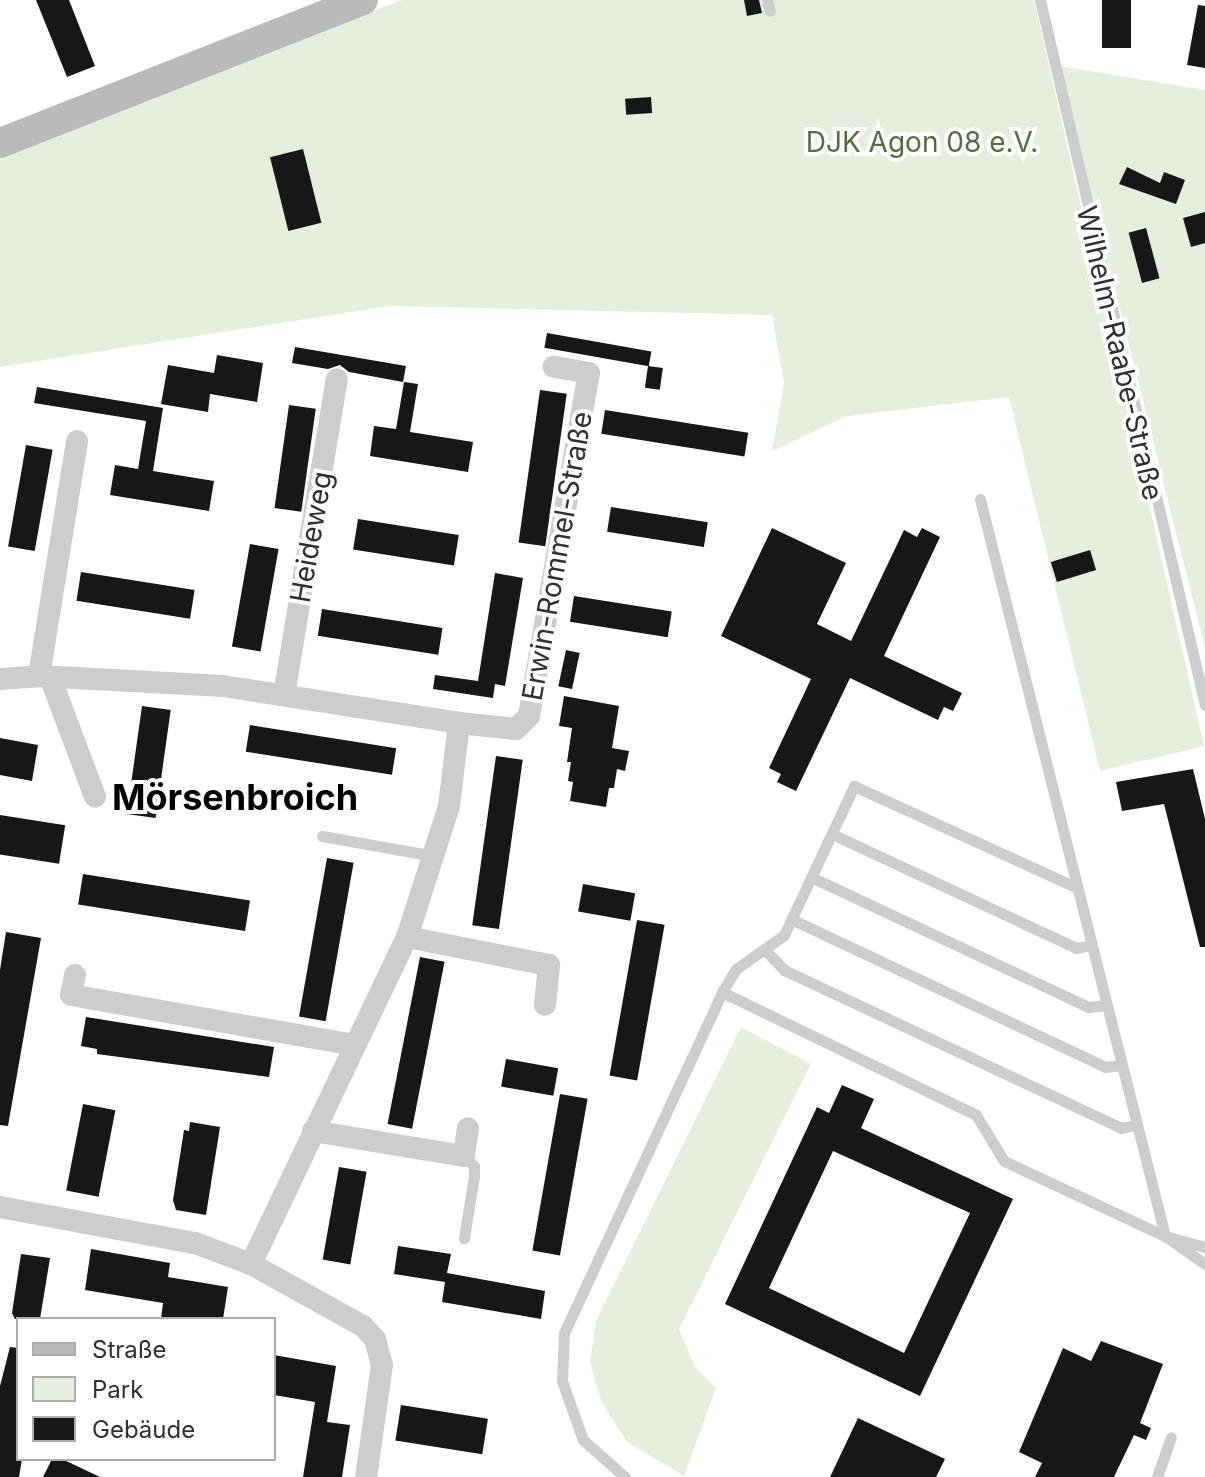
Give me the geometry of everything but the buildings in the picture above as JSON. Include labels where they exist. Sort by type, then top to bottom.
[{"type":"main road","points":[[0,143],[363,0]]},
{"type":"street","name":"Erwin-Rommel-Straße","points":[[459,723],[516,729],[529,716],[589,373],[554,367]]},
{"type":"street","name":"Heideweg","points":[[284,695],[337,379]]},
{"type":"street","points":[[77,441],[40,631],[45,677],[95,797]]},
{"type":"street","points":[[0,679],[142,679],[284,695],[459,723],[449,806],[407,937],[251,1264]]},
{"type":"street","points":[[407,937],[549,965],[545,1005]]},
{"type":"street","points":[[75,975],[71,995],[355,1045]]},
{"type":"street","points":[[313,1131],[464,1156],[468,1128]]},
{"type":"street","points":[[0,1207],[164,1234],[251,1264],[342,1312],[375,1339],[382,1365],[366,1477]]},
{"type":"lane","name":"Wilhelm-Raabe-Straße","points":[[1040,0],[1205,705]]},
{"type":"lane","points":[[980,499],[1165,1236],[1205,1264]]},
{"type":"lane","points":[[625,1477],[583,1440],[562,1381],[564,1333],[722,992],[736,969],[784,935],[854,786],[1076,887]]},
{"type":"lane","points":[[832,834],[1076,948],[1091,945]]},
{"type":"lane","points":[[322,836],[435,856]]},
{"type":"lane","points":[[811,877],[1089,1007],[1106,1005]]},
{"type":"lane","points":[[791,919],[1105,1067],[1122,1065]]},
{"type":"lane","points":[[765,950],[798,977],[1121,1128],[1137,1125]]},
{"type":"lane","points":[[722,992],[976,1115],[1004,1161],[1165,1236],[1205,1247]]},
{"type":"lane","points":[[464,1156],[474,1166],[464,1238]]},
{"type":"lane","points":[[1157,1477],[1171,1437]]},
{"type":"green space","name":"DJK Agon 08 e.V.","points":[[402,0],[1034,0],[1204,746],[1100,771],[1009,397],[847,416],[772,451],[784,383],[772,315],[389,306],[0,367],[0,156]]},
{"type":"green space","points":[[1059,66],[1205,90],[1205,648]]},
{"type":"green space","points":[[741,1027],[811,1064],[679,1329],[695,1367],[716,1388],[684,1476],[627,1442],[601,1401],[590,1362],[596,1321]]},
{"type":"district","name":"Mörsenbroich","points":[[235,798]]}]
